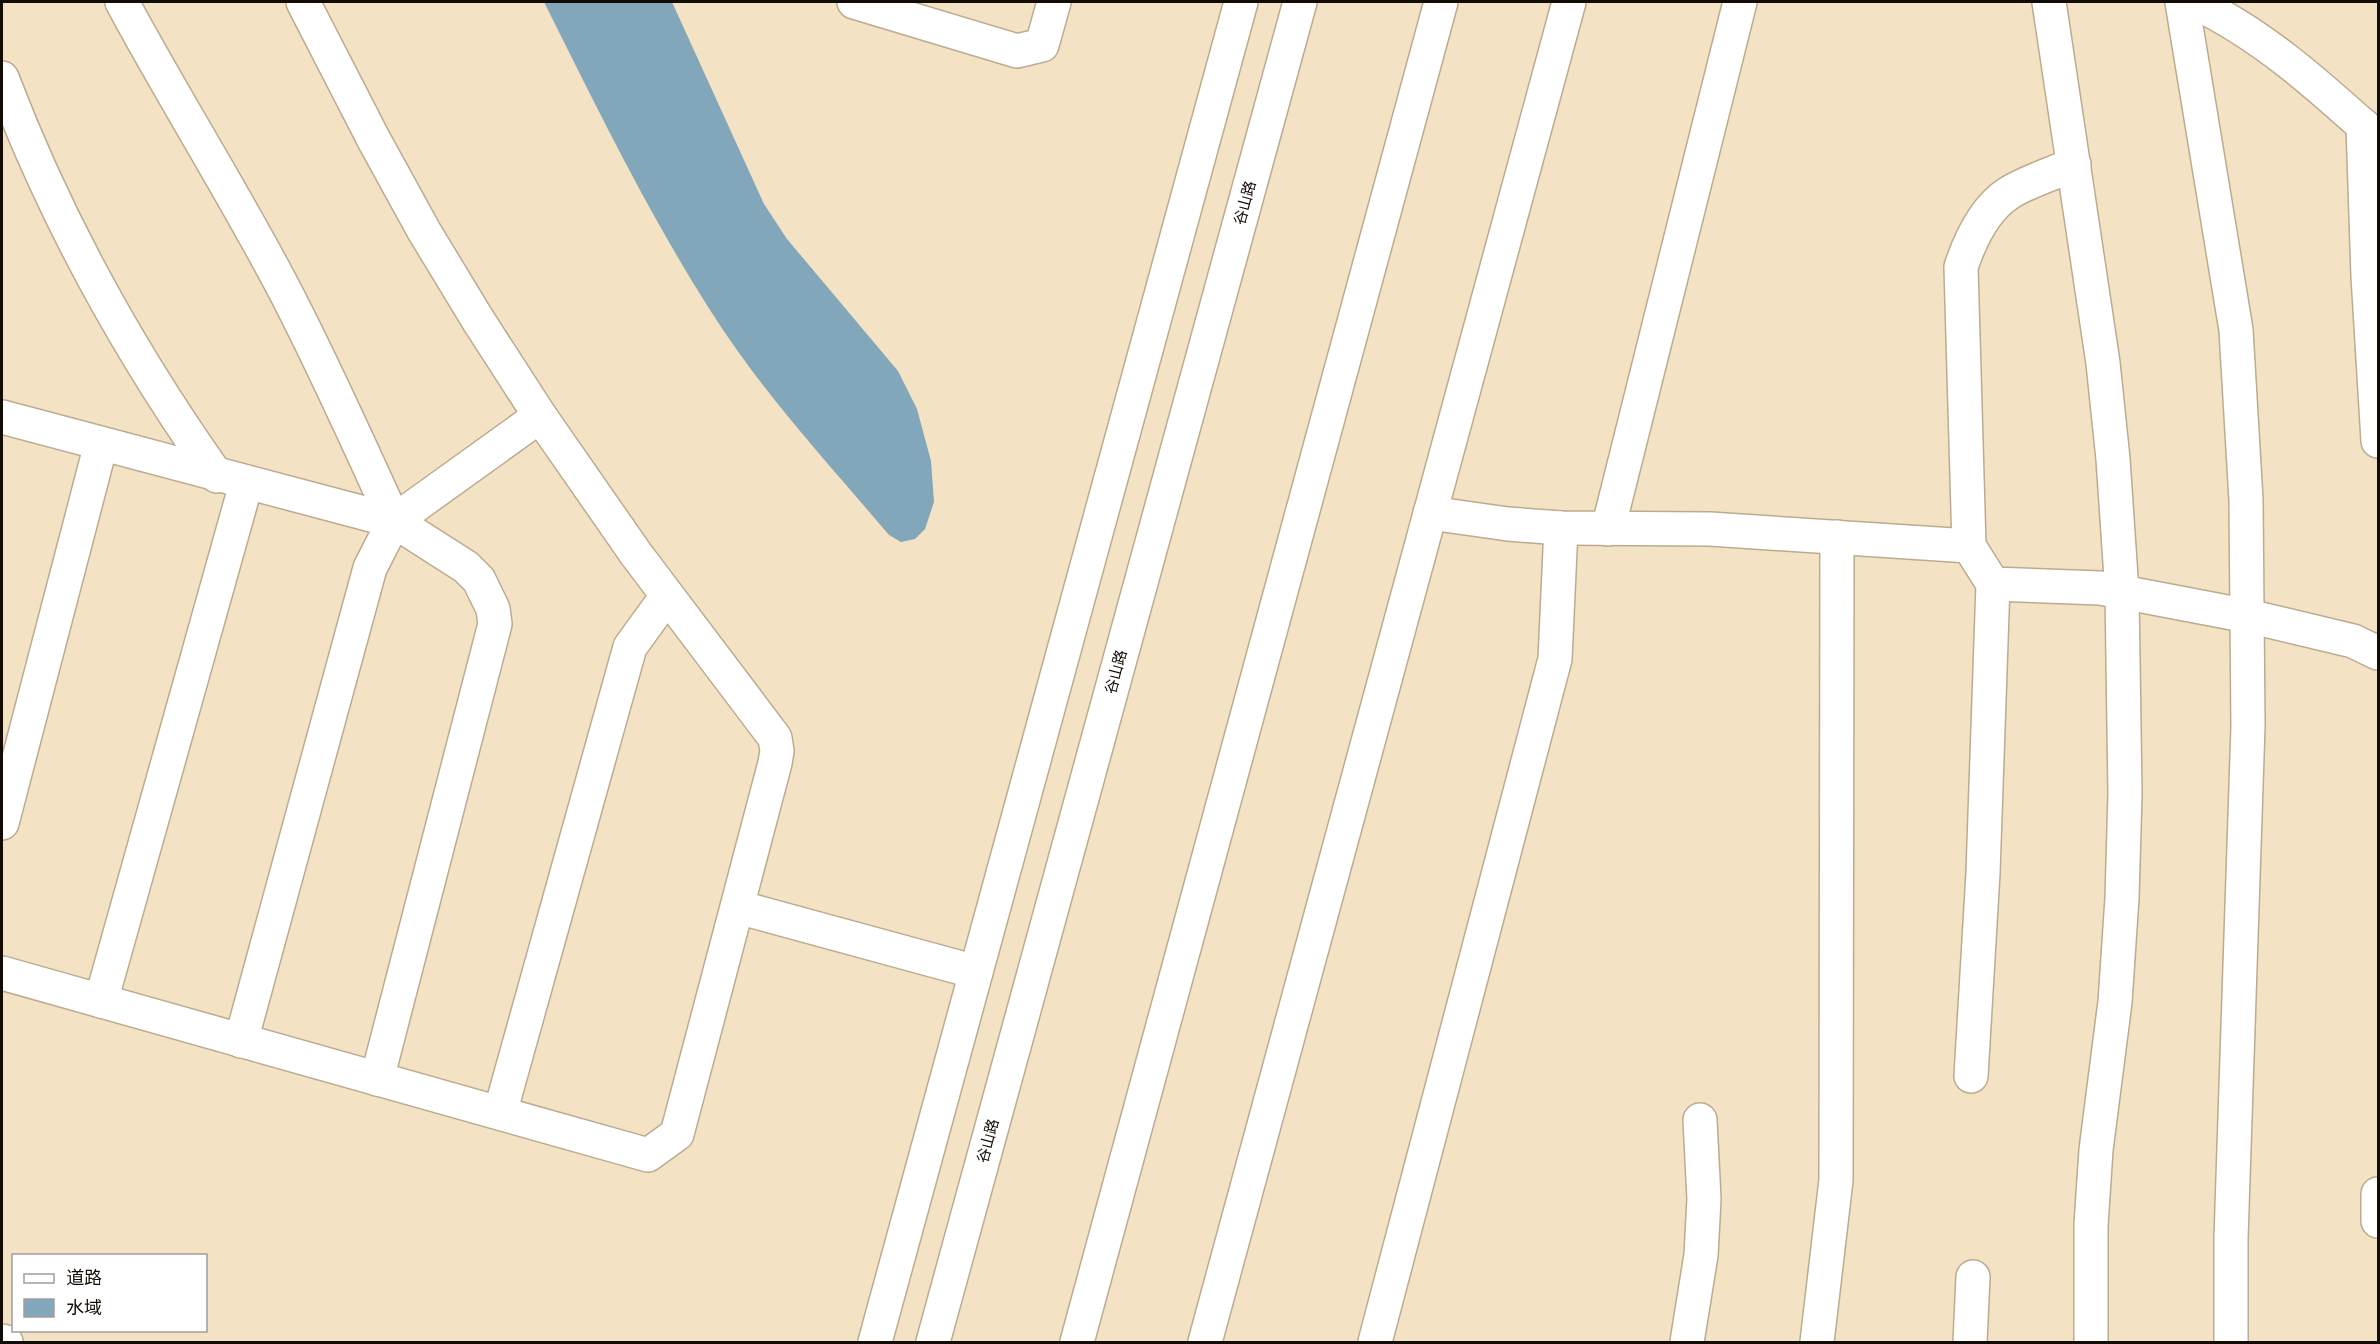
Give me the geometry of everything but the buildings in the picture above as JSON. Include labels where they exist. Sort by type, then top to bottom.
[{"type":"street","points":[[122,2],[216,164],[286,292],[394,521]]},
{"type":"street","points":[[2,973],[648,1155],[677,1134],[775,763],[777,751],[775,738],[667,596],[540,416],[424,231],[303,2]]},
{"type":"street","points":[[854,2],[1017,51],[1042,45],[1054,2]]},
{"type":"street","points":[[875,1342],[1241,2]]},
{"type":"street","name":"谷山路","points":[[933,1342],[1300,2]]},
{"type":"street","points":[[1077,1342],[1441,2]]},
{"type":"street","points":[[1205,1342],[1569,2]]},
{"type":"street","points":[[1608,528],[1740,2]]},
{"type":"street","points":[[2049,2],[2103,363],[2113,459],[2122,592],[2125,794],[2122,898],[2115,1002],[2096,1150],[2091,1225],[2091,1342]]},
{"type":"street","points":[[2182,2],[2236,330],[2246,500],[2248,726],[2232,1226],[2231,1342]]},
{"type":"street","points":[[2194,2],[2256,37],[2296,66],[2371,132],[2368,276],[2379,441]]},
{"type":"street","points":[[2,78],[55,201],[92,276],[167,404],[231,480]]},
{"type":"street","points":[[1971,1076],[1984,851],[1993,585],[1970,546],[1961,267],[1976,231],[1990,211],[2008,194],[2073,164]]},
{"type":"street","points":[[241,1041],[370,568],[394,521],[540,416]]},
{"type":"street","points":[[2,417],[231,480],[394,521],[466,567],[479,580],[487,593],[495,624],[377,1079]]},
{"type":"street","points":[[2,823],[101,444]]},
{"type":"street","points":[[101,1001],[231,480]]},
{"type":"street","points":[[1430,513],[1508,524],[1561,528],[1710,529],[1970,546]]},
{"type":"street","points":[[1375,1342],[1555,659],[1561,528]]},
{"type":"street","points":[[1817,1342],[1836,1180],[1837,537]]},
{"type":"street","points":[[1993,585],[2100,588],[2248,616],[2354,641],[2379,653]]},
{"type":"street","points":[[500,1113],[630,647],[667,596]]},
{"type":"street","points":[[738,907],[976,972]]},
{"type":"street","points":[[1687,1342],[1701,1255],[1704,1199],[1700,1119]]},
{"type":"street","points":[[2379,1194],[2379,1221]]},
{"type":"street","points":[[1970,1342],[1973,1277]]},
{"type":"street","points":[[2,1341],[6,1342]]},
{"type":"water","points":[[544,2],[672,2],[764,204],[787,239],[898,371],[917,409],[931,461],[934,502],[925,529],[915,539],[901,542],[889,535],[795,426],[730,340],[665,235]]}]
